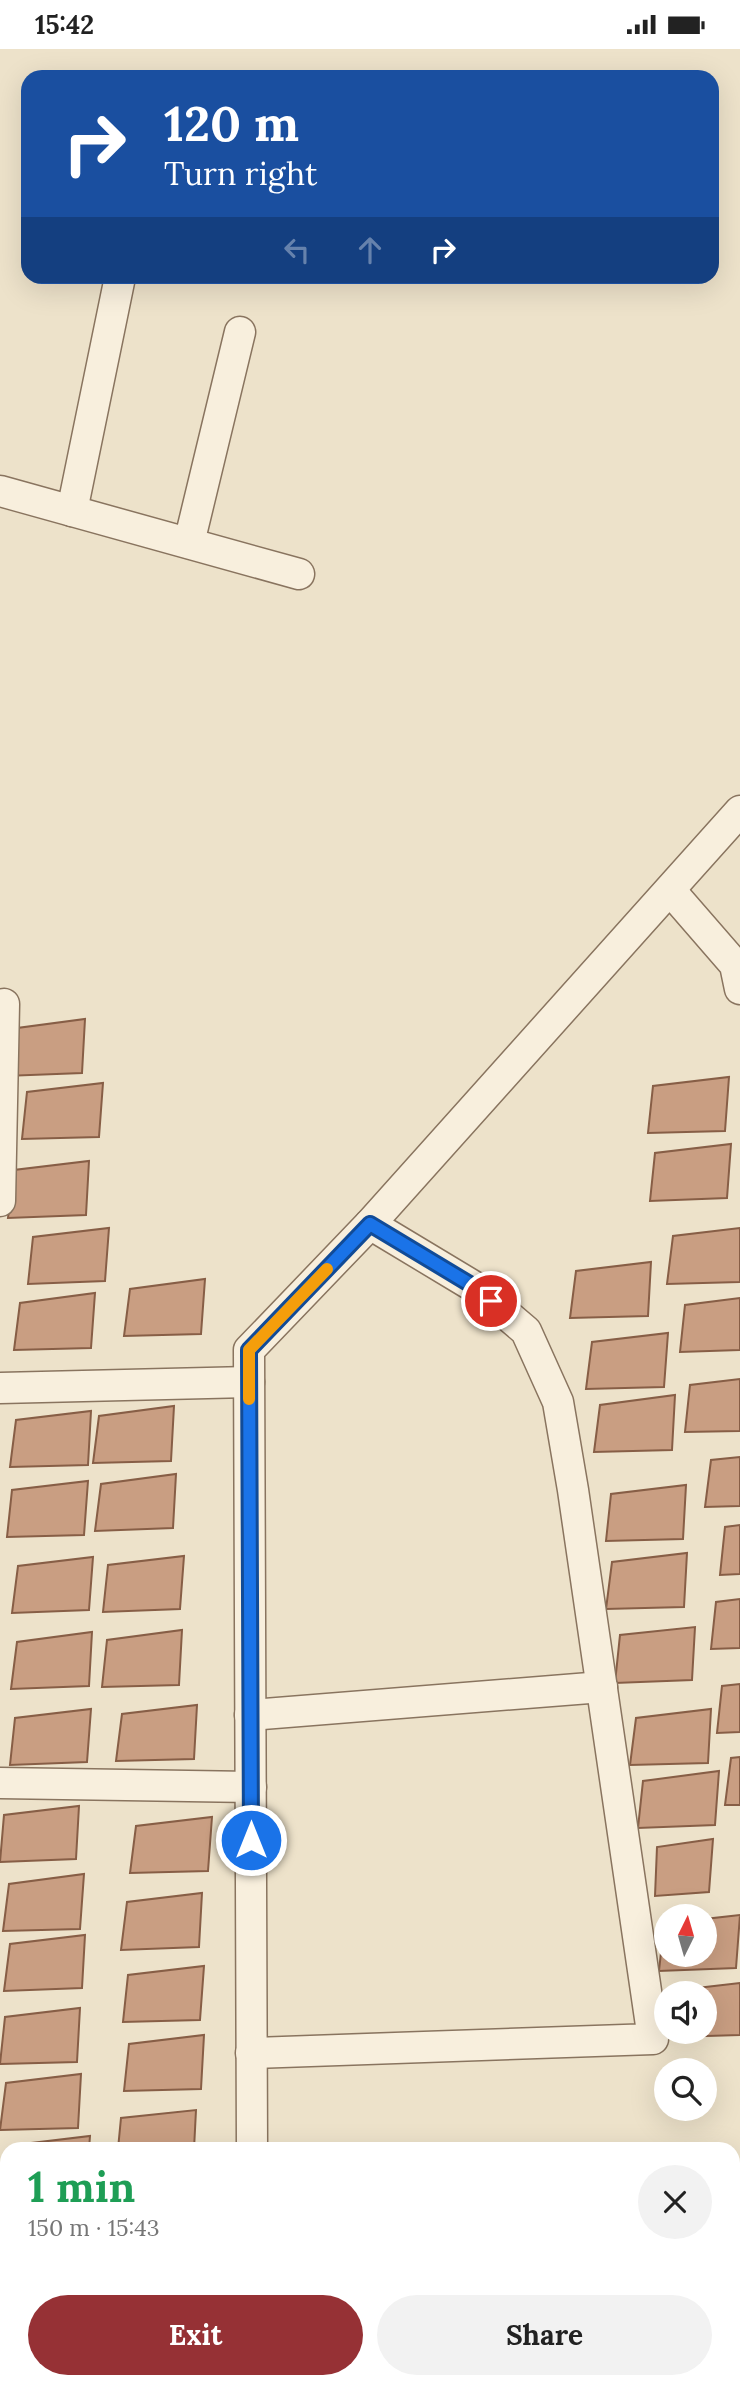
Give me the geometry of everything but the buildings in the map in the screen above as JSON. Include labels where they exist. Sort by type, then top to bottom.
[{"type":"street","points":[[72,511],[119,284]]},
{"type":"street","points":[[188,543],[240,333]]},
{"type":"street","points":[[0,491],[299,574]]},
{"type":"street","points":[[252,2142],[249,1350],[370,1224],[740,811]]},
{"type":"street","points":[[670,890],[735,965],[740,989]]},
{"type":"street","points":[[0,1201],[4,1004]]},
{"type":"street","points":[[251,2053],[653,2039],[558,1402],[526,1331],[473,1286],[370,1224]]},
{"type":"street","points":[[0,1388],[249,1383]]},
{"type":"street","points":[[250,1715],[602,1687]]},
{"type":"street","points":[[0,1783],[251,1787]]},
{"type":"slow traffic","points":[[249,1399],[249,1350],[327,1269]]},
{"type":"route","points":[[251,1840],[249,1350],[370,1224],[473,1286],[491,1301]]}]
